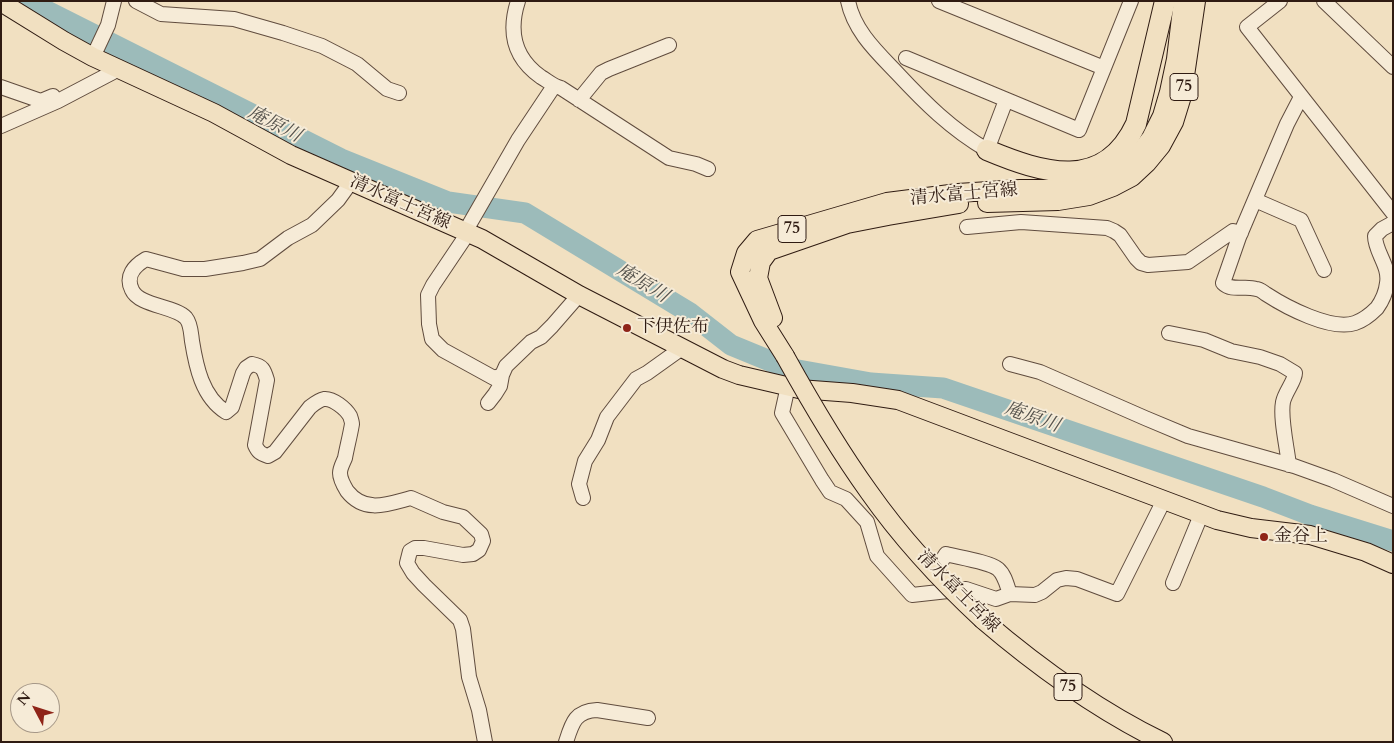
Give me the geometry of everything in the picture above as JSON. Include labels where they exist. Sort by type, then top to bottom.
[{"type":"highway","points":[[987,150],[1015,156],[1064,161],[1099,152],[1110,143],[1120,133],[1127,120],[1151,1]]},
{"type":"highway","points":[[987,150],[1026,164],[1057,172],[1070,172],[1085,170],[1098,164],[1121,148],[1130,137],[1136,124],[1165,1]]},
{"type":"main road","name":"清水富士宮線","points":[[1142,160],[1162,116],[1169,92],[1176,59],[1183,1]]},
{"type":"main road","name":"清水富士宮線","points":[[1163,742],[1105,711],[1066,686],[983,620],[932,570],[869,493],[822,420],[763,321],[740,272],[746,252],[757,240],[887,202],[959,198],[1020,189],[1056,189],[1087,183],[1142,160],[1161,146],[1174,122],[1182,96],[1196,1]]},
{"type":"main road","name":"清水富士宮線","points":[[1,2],[93,57],[214,112],[291,155],[482,239],[579,294],[731,372],[799,389],[852,393],[898,400],[1217,520],[1251,528],[1310,535],[1366,552],[1393,564]]},
{"type":"street","points":[[93,57],[108,25],[114,1]]},
{"type":"street","points":[[136,1],[161,14],[234,19],[322,46],[357,64],[387,89],[399,93]]},
{"type":"street","points":[[518,1],[512,25],[514,40],[521,55],[531,69],[554,86],[561,88],[669,158],[696,164],[708,169]]},
{"type":"street","points":[[848,1],[850,11],[864,37],[930,108],[962,134],[987,150],[1006,100]]},
{"type":"street","points":[[939,1],[1104,68]]},
{"type":"street","points":[[906,58],[1079,130],[1131,1]]},
{"type":"street","points":[[1280,1],[1247,27],[1393,213]]},
{"type":"street","points":[[1324,1],[1393,67]]},
{"type":"street","points":[[579,100],[601,73],[669,45]]},
{"type":"street","points":[[1,126],[68,95],[119,68]]},
{"type":"street","points":[[502,375],[494,378],[481,372],[443,350],[432,339],[429,324],[428,295],[518,140],[554,86]]},
{"type":"street","points":[[1,87],[41,101],[59,94],[68,95]]},
{"type":"street","points":[[1301,97],[1287,124],[1241,233],[1224,283],[1233,288],[1257,289],[1284,305],[1336,325],[1355,324],[1371,314],[1382,301],[1388,282],[1386,267],[1375,243],[1375,236],[1382,229],[1393,223]]},
{"type":"street","points":[[351,182],[338,200],[312,225],[288,238],[260,258],[206,270],[183,269],[146,259],[131,272],[129,280],[131,289],[135,295],[145,301],[180,314],[186,319],[190,326],[195,361],[201,381],[218,407],[226,412],[232,407],[246,368],[252,364],[260,366],[264,371],[266,380],[255,445],[262,454],[268,456],[275,452],[310,407],[325,399],[331,400],[350,416],[352,424],[340,473],[344,486],[349,493],[366,505],[374,506],[383,506],[411,498],[443,512],[463,517],[481,534],[483,542],[479,550],[473,554],[463,555],[415,548],[410,552],[407,563],[424,585],[460,620],[463,629],[468,677],[479,710],[485,742]]},
{"type":"street","points":[[1255,200],[1301,220],[1324,270]]},
{"type":"street","points":[[967,227],[1021,222],[1107,228],[1114,230],[1120,235],[1136,258],[1141,263],[1148,265],[1188,262],[1233,230],[1241,233]]},
{"type":"street","points":[[488,403],[500,386],[506,366],[530,342],[541,336],[552,326],[579,294]]},
{"type":"street","points":[[1169,333],[1204,340],[1231,350],[1274,361],[1295,373],[1295,377],[1288,387],[1283,400],[1282,411],[1289,464]]},
{"type":"street","points":[[583,498],[579,484],[585,461],[598,440],[607,417],[636,379],[682,348]]},
{"type":"street","points":[[1010,364],[1040,372],[1188,436],[1289,464],[1393,506]]},
{"type":"street","points":[[788,386],[782,413],[830,492],[846,499],[867,522],[877,556],[912,596],[966,589],[996,599],[1010,594],[1035,595],[1057,580],[1066,578],[1077,579],[1117,594],[1164,500]]},
{"type":"street","points":[[1173,584],[1201,514]]},
{"type":"street","points":[[941,562],[946,554],[991,565],[998,569],[1003,576],[1010,594]]},
{"type":"street","points":[[566,742],[570,728],[576,718],[589,710],[648,718]]},
{"type":"waterway","name":"庵原川","points":[[27,1],[341,159],[448,202],[525,213],[690,313],[731,345],[787,368],[871,383],[943,388],[1263,497],[1310,515],[1393,541]]},
{"type":"place","name":"下伊佐布","points":[[627,328]]},
{"type":"place","name":"金谷上","points":[[1264,537]]}]
